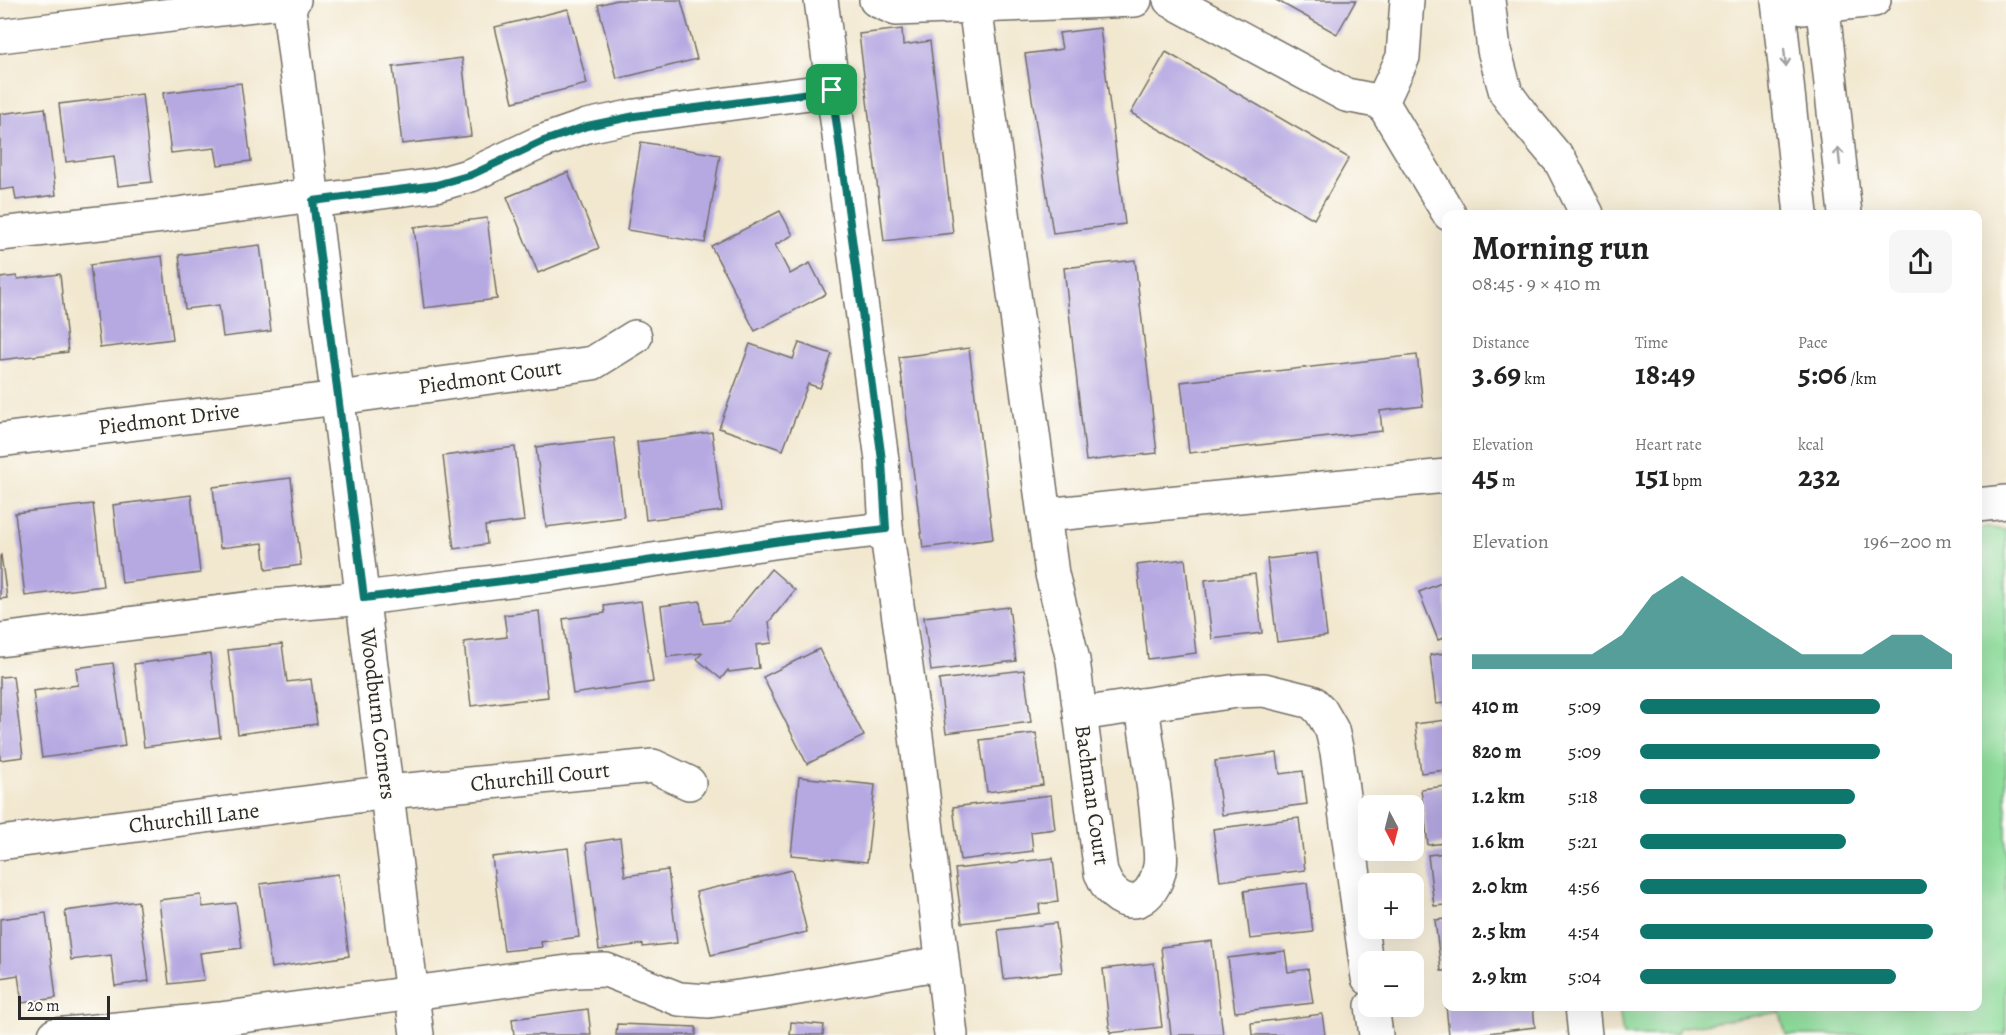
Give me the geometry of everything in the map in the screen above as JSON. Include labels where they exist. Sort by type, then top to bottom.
[{"type":"street","name":"Woodburn Corners","points":[[288,0],[417,1035]]},
{"type":"street","points":[[0,36],[294,0]]},
{"type":"street","points":[[821,0],[882,460],[886,529],[916,736],[951,1035]]},
{"type":"street","points":[[876,0],[896,9],[1135,0]]},
{"type":"street","points":[[1170,0],[1346,95],[1382,102],[1447,210]]},
{"type":"street","points":[[1382,102],[1403,57],[1407,0]]},
{"type":"street","points":[[1488,0],[1494,50],[1506,93],[1561,162],[1585,210]]},
{"type":"street","points":[[1801,210],[1779,6],[1874,0]]},
{"type":"street","points":[[1822,3],[1845,210]]},
{"type":"street","name":"Bachman Court","points":[[975,6],[1052,573],[1073,660],[1101,873],[1110,889],[1123,899],[1138,900],[1150,893],[1157,881],[1161,863],[1157,814],[1142,705]]},
{"type":"street","points":[[0,234],[436,185],[471,175],[541,142],[587,126],[635,116],[832,90]]},
{"type":"street","name":"Piedmont Court","points":[[338,398],[593,363],[635,338]]},
{"type":"street","name":"Piedmont Drive","points":[[0,440],[338,398]]},
{"type":"street","points":[[1044,515],[1442,476]]},
{"type":"street","points":[[1982,504],[2006,502]]},
{"type":"street","points":[[0,640],[269,606],[364,598],[551,575],[788,540],[886,529]]},
{"type":"street","name":"Bachman Court","points":[[1080,714],[1237,691],[1264,690],[1312,702],[1321,711],[1332,730],[1337,752],[1364,951]]},
{"type":"street","name":"Churchill Court","points":[[388,792],[653,766],[689,783]]},
{"type":"street","name":"Churchill Lane","points":[[0,843],[388,792]]},
{"type":"street","points":[[55,1035],[220,1019],[575,971],[606,970],[679,999],[709,1001],[942,963]]},
{"type":"street","points":[[1583,1011],[1585,1035]]},
{"type":"street","points":[[1374,1017],[1376,1035]]},
{"type":"green space","points":[[1982,529],[2006,530],[2006,1035],[1786,1035],[1780,1012],[1679,1028],[1676,1035],[1623,1035],[1620,1011],[1982,1011]]},
{"type":"building","points":[[617,0],[681,0],[697,59],[617,79],[598,5]]},
{"type":"building","points":[[1276,0],[1356,0],[1337,34]]},
{"type":"building","points":[[568,9],[587,84],[513,102],[495,27]]},
{"type":"building","points":[[1100,28],[1125,224],[1053,233],[1025,54],[1062,49],[1059,33]]},
{"type":"building","points":[[902,29],[903,45],[930,41],[953,233],[884,241],[859,34]]},
{"type":"building","points":[[1166,52],[1349,158],[1314,219],[1131,113]]},
{"type":"building","points":[[462,58],[471,136],[402,144],[393,67]]},
{"type":"building","points":[[241,83],[251,161],[218,165],[215,148],[171,153],[163,93]]},
{"type":"building","points":[[142,94],[152,182],[118,186],[114,156],[66,162],[59,104]]},
{"type":"building","points":[[45,108],[56,195],[16,200],[14,188],[0,190],[0,114]]},
{"type":"building","points":[[641,142],[720,155],[705,243],[627,230]]},
{"type":"building","points":[[568,172],[599,248],[538,273],[507,197]]},
{"type":"building","points":[[780,211],[793,235],[775,245],[790,274],[810,263],[826,294],[755,331],[711,246]]},
{"type":"building","points":[[487,218],[497,299],[424,308],[414,227]]},
{"type":"building","points":[[260,245],[271,331],[223,337],[219,305],[185,309],[179,255]]},
{"type":"building","points":[[162,256],[173,339],[100,348],[90,265]]},
{"type":"building","points":[[1135,260],[1157,453],[1086,461],[1064,268]]},
{"type":"building","points":[[60,274],[68,352],[0,360],[0,278],[17,276],[18,279]]},
{"type":"building","points":[[799,343],[832,354],[820,388],[808,384],[783,450],[719,428],[750,344],[793,359]]},
{"type":"building","points":[[969,348],[993,539],[923,548],[899,357]]},
{"type":"building","points":[[1417,355],[1423,406],[1380,411],[1382,431],[1189,453],[1181,382]]},
{"type":"building","points":[[712,432],[722,511],[646,520],[637,442]]},
{"type":"building","points":[[614,438],[624,517],[546,527],[536,447]]},
{"type":"building","points":[[515,447],[524,521],[485,526],[487,544],[454,549],[443,456]]},
{"type":"building","points":[[291,478],[301,565],[266,570],[263,543],[220,548],[213,487]]},
{"type":"building","points":[[191,495],[200,573],[122,583],[113,505]]},
{"type":"building","points":[[93,504],[103,586],[25,596],[15,513]]},
{"type":"building","points":[[1317,553],[1327,636],[1277,642],[1267,559]]},
{"type":"building","points":[[0,556],[7,598],[0,599]]},
{"type":"building","points":[[1185,559],[1196,653],[1148,659],[1137,565]]},
{"type":"building","points":[[771,569],[795,590],[769,622],[772,643],[756,645],[759,668],[729,672],[728,670],[721,679],[697,659],[702,653],[667,657],[661,606],[700,601],[703,624],[729,621]]},
{"type":"building","points":[[1255,574],[1262,633],[1212,639],[1205,580]]},
{"type":"building","points":[[1442,583],[1442,638],[1438,640],[1419,592]]},
{"type":"building","points":[[641,601],[653,682],[573,694],[563,619],[605,613],[604,606]]},
{"type":"building","points":[[1009,607],[1016,661],[931,671],[924,617]]},
{"type":"building","points":[[539,611],[548,697],[471,706],[464,642],[507,637],[504,615]]},
{"type":"building","points":[[282,644],[287,682],[311,679],[317,724],[238,734],[228,650]]},
{"type":"building","points":[[819,649],[864,736],[807,764],[763,677]]},
{"type":"building","points":[[210,654],[220,737],[144,747],[134,664]]},
{"type":"building","points":[[1442,654],[1442,703],[1436,704],[1430,655]]},
{"type":"building","points":[[113,663],[125,746],[42,758],[33,691],[78,685],[76,668]]},
{"type":"building","points":[[1024,670],[1031,722],[946,733],[939,680]]},
{"type":"building","points":[[13,676],[23,757],[0,760],[0,677]]},
{"type":"building","points":[[1442,721],[1442,770],[1421,773],[1415,724]]},
{"type":"building","points":[[1036,733],[1043,785],[987,792],[980,740]]},
{"type":"building","points":[[1277,753],[1280,774],[1303,771],[1307,804],[1222,815],[1215,761]]},
{"type":"building","points":[[799,777],[875,785],[867,862],[791,855]]},
{"type":"building","points":[[1442,786],[1442,843],[1428,845],[1424,795],[1422,795],[1421,789]]},
{"type":"building","points":[[1051,795],[1055,829],[1031,832],[1033,851],[960,860],[953,807]]},
{"type":"building","points":[[1299,818],[1305,870],[1220,881],[1213,829]]},
{"type":"building","points":[[620,838],[625,876],[668,870],[677,943],[643,947],[643,944],[599,950],[586,843]]},
{"type":"building","points":[[568,848],[579,937],[541,942],[542,947],[504,951],[492,857]]},
{"type":"building","points":[[1442,853],[1442,905],[1434,906],[1428,855]]},
{"type":"building","points":[[1053,858],[1058,902],[1039,904],[1040,913],[962,923],[955,869]]},
{"type":"building","points":[[792,870],[807,932],[711,955],[696,892]]},
{"type":"building","points":[[338,874],[349,956],[271,968],[260,884]]},
{"type":"building","points":[[1307,883],[1313,932],[1250,939],[1244,891]]},
{"type":"building","points":[[201,895],[203,907],[236,903],[242,948],[200,953],[204,980],[169,984],[159,900]]},
{"type":"building","points":[[138,901],[149,981],[115,986],[111,955],[71,960],[65,911]]},
{"type":"building","points":[[46,913],[56,998],[22,1003],[18,975],[0,978],[0,919]]},
{"type":"building","points":[[1442,919],[1442,971],[1441,971],[1435,920]]},
{"type":"building","points":[[1056,923],[1062,972],[1004,979],[998,930]]},
{"type":"building","points":[[1212,941],[1223,1035],[1171,1035],[1161,947]]},
{"type":"building","points":[[1285,951],[1288,972],[1308,969],[1313,1003],[1235,1012],[1228,958]]},
{"type":"building","points":[[1154,963],[1162,1027],[1110,1033],[1103,969]]},
{"type":"building","points":[[588,1009],[591,1035],[514,1035],[512,1019]]},
{"type":"building","points":[[1447,1011],[1533,1011],[1535,1027],[1473,1035],[1449,1035]]},
{"type":"building","points":[[1322,1014],[1325,1035],[1252,1035],[1251,1023]]},
{"type":"building","points":[[791,1022],[824,1025],[823,1035],[790,1035]]},
{"type":"building","points":[[617,1024],[696,1027],[696,1035],[616,1035]]},
{"type":"route","points":[[832,90],[882,460],[886,529],[788,540],[551,575],[364,598],[313,201],[436,185],[471,175],[541,142],[587,126],[635,116],[832,90]]}]
